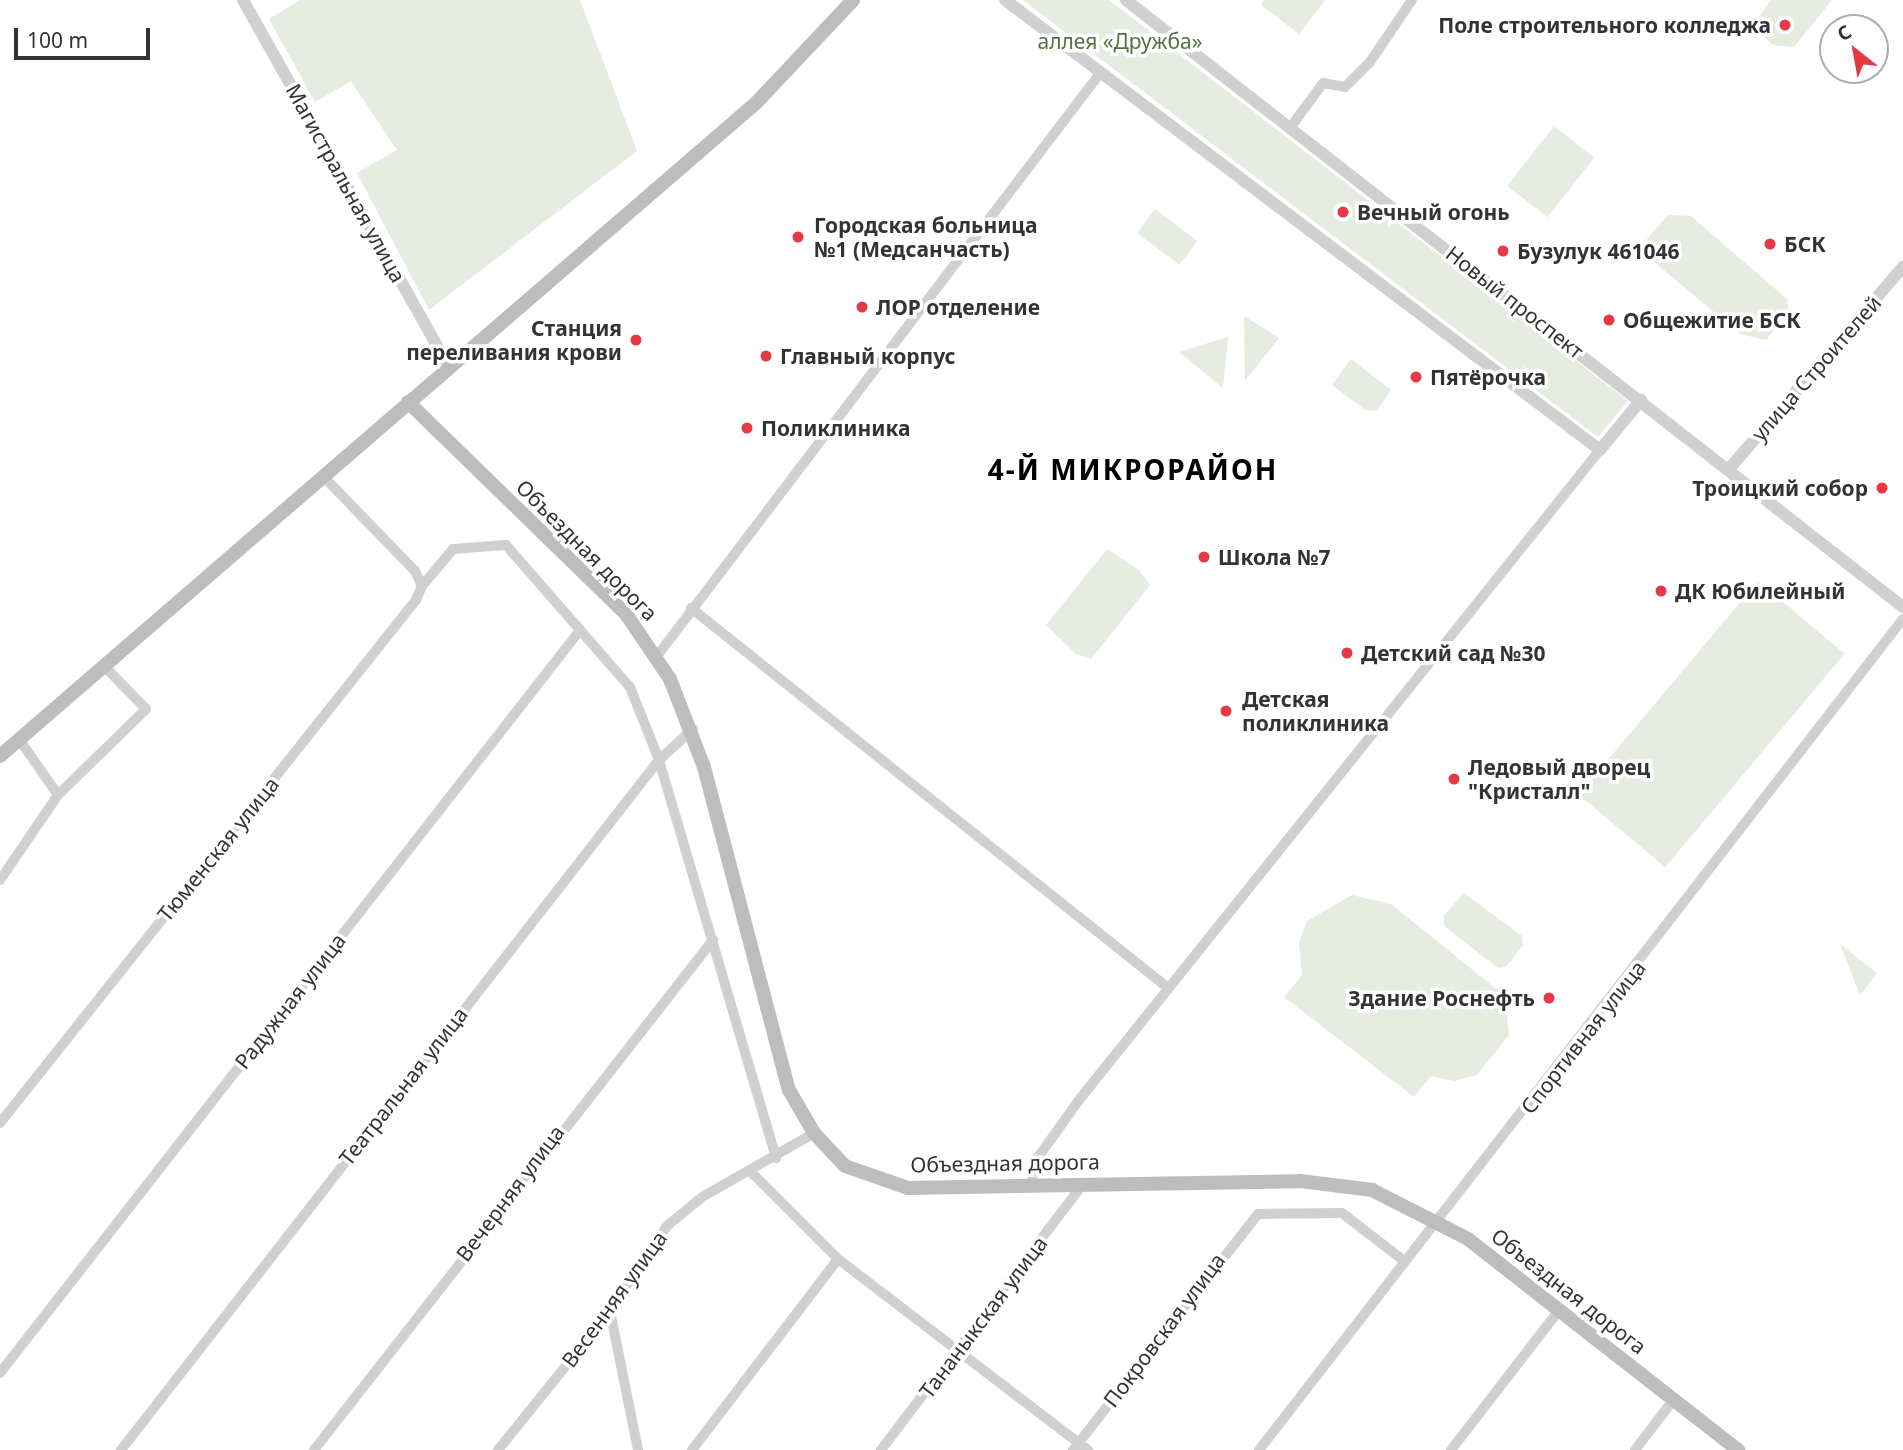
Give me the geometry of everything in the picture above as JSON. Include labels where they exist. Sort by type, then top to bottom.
[{"type":"main road","points":[[0,756],[757,102],[853,0]]},
{"type":"main road","name":"Объездная дорога","points":[[408,402],[603,590],[657,656],[693,729],[770,1032],[789,1090],[814,1133],[845,1166],[888,1185],[1326,1182],[1371,1189],[1438,1219],[1560,1309],[1738,1450]]},
{"type":"street","name":"Магистральная улица","points":[[243,0],[449,367]]},
{"type":"street","points":[[1005,0],[1600,450]]},
{"type":"street","name":"Новый проспект","points":[[1126,0],[1903,607]]},
{"type":"street","points":[[1290,128],[1322,83],[1345,87],[1370,62],[1412,0]]},
{"type":"street","points":[[657,656],[1101,72]]},
{"type":"street","name":"улица Строителей","points":[[1729,470],[1903,267]]},
{"type":"street","points":[[1032,1184],[1041,1151],[1167,987],[1201,954],[1641,400]]},
{"type":"street","points":[[323,476],[415,571],[422,586]]},
{"type":"street","name":"Тюменская улица","points":[[0,1123],[453,548],[506,545],[580,630]]},
{"type":"street","points":[[691,608],[1167,987]]},
{"type":"street","name":"Спортивная улица","points":[[1259,1450],[1403,1260],[1438,1219],[1903,619]]},
{"type":"street","points":[[580,630],[630,687],[659,760],[776,1158]]},
{"type":"street","name":"Радужная улица","points":[[0,1373],[580,630]]},
{"type":"street","points":[[0,880],[58,796],[146,709],[104,666]]},
{"type":"street","name":"Театральная улица","points":[[121,1450],[659,760],[693,729]]},
{"type":"street","points":[[19,739],[58,796]]},
{"type":"street","name":"Вечерняя улица","points":[[314,1450],[713,940]]},
{"type":"street","name":"Весенняя улица","points":[[498,1450],[610,1311],[667,1226],[702,1197],[776,1158],[814,1133]]},
{"type":"street","points":[[751,1172],[838,1259],[960,1348],[1076,1446],[1088,1450]]},
{"type":"street","name":"Тананыкская улица","points":[[881,1450],[1084,1183]]},
{"type":"street","name":"Покровская улица","points":[[1076,1446],[1258,1214],[1342,1213],[1403,1260]]},
{"type":"street","points":[[692,1450],[838,1259]]},
{"type":"street","points":[[1451,1450],[1560,1309]]},
{"type":"street","points":[[610,1311],[638,1450]]},
{"type":"street","points":[[1635,1450],[1674,1399]]},
{"type":"green space","points":[[300,0],[580,0],[637,151],[429,310],[357,173],[397,150],[351,81],[315,102],[269,19]]},
{"type":"green space","name":"аллея «Дружба»","points":[[1023,0],[1109,0],[1628,401],[1598,437]]},
{"type":"green space","points":[[1264,0],[1325,0],[1299,34],[1261,5]]},
{"type":"green space","name":"Поле строительного колледжа","points":[[1771,0],[1832,0],[1794,47],[1773,45],[1759,32],[1758,18]]},
{"type":"green space","points":[[1554,126],[1594,157],[1547,217],[1507,186]]},
{"type":"green space","points":[[1155,209],[1197,241],[1179,265],[1137,233]]},
{"type":"green space","points":[[1668,215],[1691,216],[1787,299],[1789,312],[1766,340],[1740,334],[1653,261],[1647,239]]},
{"type":"green space","points":[[1244,316],[1279,338],[1245,381]]},
{"type":"green space","points":[[1228,337],[1223,388],[1179,352]]},
{"type":"green space","points":[[1351,359],[1391,390],[1377,411],[1365,410],[1332,385]]},
{"type":"green space","points":[[1107,549],[1139,570],[1150,585],[1091,659],[1076,654],[1046,625]]},
{"type":"green space","points":[[1758,581],[1845,654],[1665,867],[1579,795]]},
{"type":"green space","points":[[1464,893],[1522,936],[1523,945],[1507,966],[1498,968],[1444,926],[1444,915]]},
{"type":"green space","points":[[1352,895],[1391,904],[1505,996],[1509,1035],[1477,1075],[1454,1081],[1431,1076],[1414,1097],[1284,997],[1302,975],[1299,943],[1307,921]]},
{"type":"green space","points":[[1840,944],[1877,973],[1860,995]]},
{"type":"place","name":"Поле строительного колледжа","points":[[1785,25]]},
{"type":"place","name":"Вечный огонь","points":[[1343,212]]},
{"type":"place","name":"Городская больница №1 (Медсанчасть)","points":[[798,237]]},
{"type":"place","name":"БСК","points":[[1770,244]]},
{"type":"place","name":"Бузулук 461046","points":[[1503,251]]},
{"type":"place","name":"ЛОР отделение","points":[[862,307]]},
{"type":"place","name":"Общежитие БСК","points":[[1609,320]]},
{"type":"place","name":"Станция переливания крови","points":[[636,340]]},
{"type":"place","name":"Главный корпус","points":[[766,356]]},
{"type":"place","name":"Пятёрочка","points":[[1416,377]]},
{"type":"place","name":"Поликлиника","points":[[747,428]]},
{"type":"place","name":"Троицкий собор","points":[[1882,488]]},
{"type":"place","name":"Школа №7","points":[[1204,557]]},
{"type":"place","name":"ДК Юбилейный","points":[[1661,591]]},
{"type":"place","name":"Детский сад №30","points":[[1347,653]]},
{"type":"place","name":"Детская поликлиника","points":[[1226,711]]},
{"type":"place","name":"Ледовый дворец \"Кристалл\"","points":[[1454,779]]},
{"type":"place","name":"Здание Роснефть","points":[[1549,998]]},
{"type":"district","name":"4-Й МИКРОРАЙОН","points":[[1133,469]]}]
